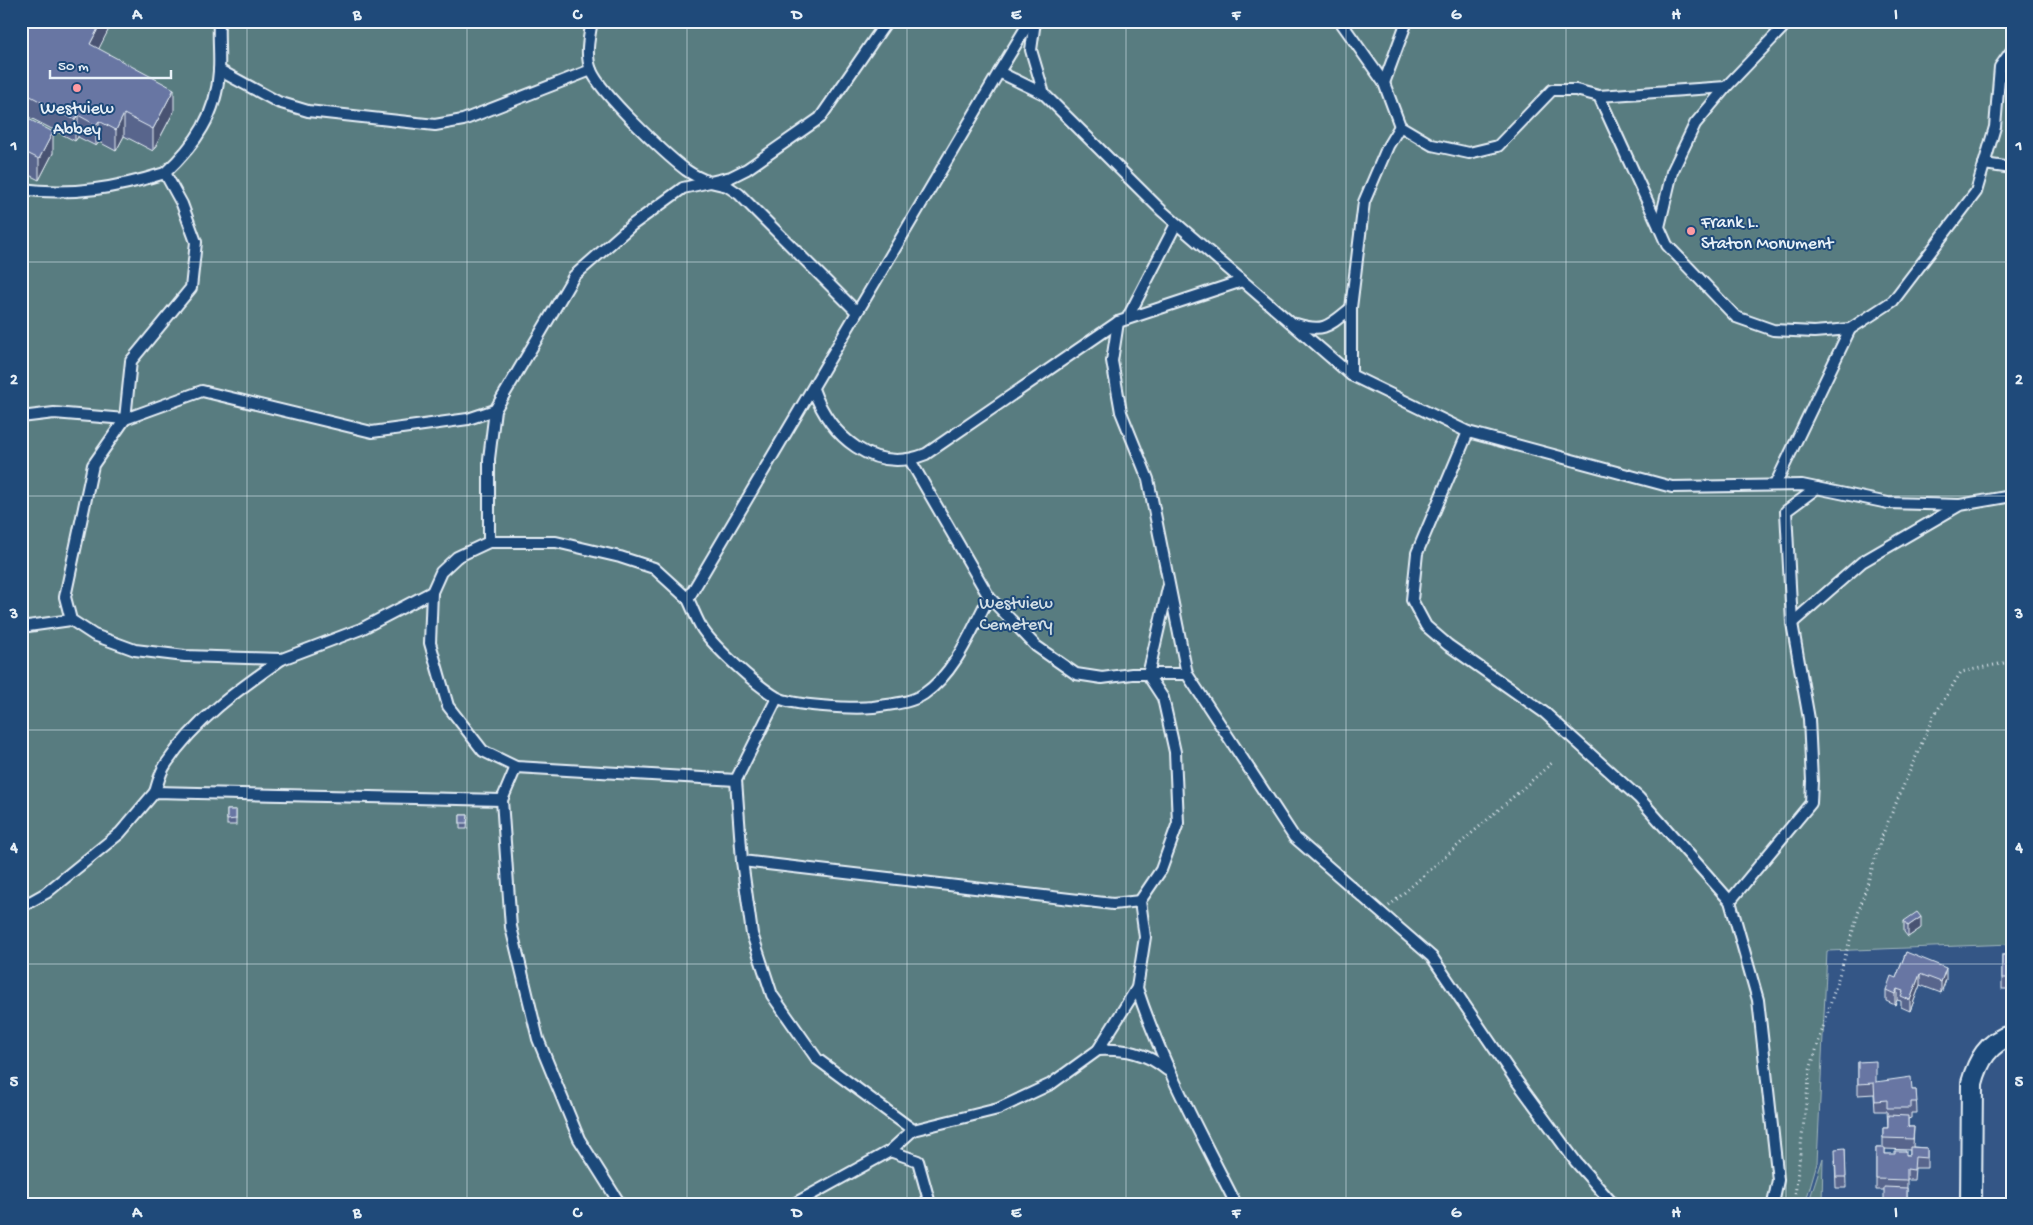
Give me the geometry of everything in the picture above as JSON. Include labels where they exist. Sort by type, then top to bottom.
[{"type":"street","points":[[1971,1204],[1972,1083],[1976,1067],[1984,1053],[1997,1042],[2012,1035]]},
{"type":"lane","points":[[21,188],[66,192],[96,190],[164,173],[185,154],[198,137],[216,95],[219,70],[219,21]]},
{"type":"lane","points":[[592,21],[587,51],[591,70],[600,84],[640,127],[685,169],[710,182],[727,186],[739,194],[856,311]]},
{"type":"lane","points":[[489,542],[489,459],[495,410],[574,276],[632,225],[683,188],[731,177],[747,169],[820,118],[887,21]]},
{"type":"lane","points":[[688,599],[813,388],[856,311],[1030,21]]},
{"type":"lane","points":[[1035,21],[1031,50],[1044,94]]},
{"type":"lane","points":[[1340,21],[1384,83],[1400,126],[1432,145],[1469,153],[1498,146],[1552,90],[1576,90],[1599,96],[1726,87]]},
{"type":"lane","points":[[1384,83],[1407,21]]},
{"type":"lane","points":[[1659,226],[1672,172],[1695,124],[1726,87],[1789,21]]},
{"type":"lane","points":[[1599,96],[1667,245],[1736,317],[1773,330],[1814,332],[1850,329],[1893,301],[1976,192],[1995,127],[2000,67],[2012,50]]},
{"type":"lane","points":[[219,70],[246,87],[278,102],[308,111],[435,125],[463,120],[591,70]]},
{"type":"lane","points":[[999,72],[1044,94],[1176,224],[1351,374],[1468,432],[1672,487],[1802,485],[1888,503],[1960,505],[2012,496]]},
{"type":"lane","points":[[1351,374],[1351,308],[1364,202],[1388,146],[1400,126]]},
{"type":"lane","points":[[1984,164],[2012,168]]},
{"type":"lane","points":[[70,620],[65,597],[93,465],[125,419],[131,361],[191,288],[196,242],[182,204],[164,173]]},
{"type":"lane","points":[[1176,224],[1122,321],[1112,361],[1122,412],[1148,479],[1187,674],[1294,837],[1432,957],[1513,1076],[1576,1162],[1613,1204]]},
{"type":"lane","points":[[813,388],[819,406],[851,445],[868,455],[894,460],[910,460],[926,454],[1122,321],[1242,281]]},
{"type":"lane","points":[[1290,322],[1314,330],[1332,324],[1351,308]]},
{"type":"lane","points":[[1775,485],[1850,329]]},
{"type":"lane","points":[[21,417],[54,413],[125,419],[202,391],[372,432],[468,419],[495,410]]},
{"type":"lane","points":[[1468,432],[1417,553],[1412,600],[1426,626],[1448,645],[1544,712],[1639,798],[1730,901],[1758,1000],[1778,1180],[1773,1204]]},
{"type":"lane","points":[[910,460],[989,597],[1036,646],[1076,674],[1102,678],[1132,674],[1187,674]]},
{"type":"lane","points":[[1730,901],[1811,802],[1812,781],[1809,720],[1792,623],[1786,511],[1817,488]]},
{"type":"lane","points":[[1792,623],[1862,562],[1960,505]]},
{"type":"lane","points":[[736,780],[516,767],[483,751],[448,706],[430,643],[432,592],[441,572],[457,557],[489,542],[556,542],[620,557],[654,568],[688,599],[703,630],[738,667],[777,698],[815,705],[860,708],[906,702],[923,694],[938,683],[960,652],[989,597]]},
{"type":"lane","points":[[794,1204],[890,1152],[913,1130],[998,1109],[1052,1084],[1098,1050],[1137,988],[1145,937],[1140,901],[1161,870],[1178,823],[1175,752],[1164,698],[1148,675],[1169,583]]},
{"type":"lane","points":[[21,907],[46,893],[120,833],[155,792],[165,765],[194,729],[242,688],[282,659],[361,629],[432,592]]},
{"type":"lane","points":[[21,627],[70,620],[94,635],[135,650],[185,656],[282,659]]},
{"type":"lane","points":[[777,698],[736,780],[742,861],[752,934],[772,995],[817,1059],[913,1130]]},
{"type":"lane","points":[[516,767],[502,800],[511,927],[538,1039],[579,1139],[620,1204]]},
{"type":"lane","points":[[155,792],[502,800]]},
{"type":"lane","points":[[742,861],[1113,904],[1140,901]]},
{"type":"lane","points":[[1137,988],[1152,1035],[1236,1204]]},
{"type":"lane","points":[[1098,1050],[1120,1049],[1142,1054],[1155,1060],[1169,1071]]},
{"type":"lane","points":[[890,1152],[918,1161],[930,1204]]},
{"type":"path","points":[[1794,1204],[1810,1070],[1882,836],[1932,719],[1961,672],[2004,663],[2012,665]]},
{"type":"path","points":[[1381,913],[1554,761]]},
{"type":"green space","name":"Westview Cemetery","points":[[21,21],[2012,21],[2012,944],[1827,951],[1817,1163],[1805,1204],[21,1204]]},
{"type":"green space","points":[[1823,1158],[1822,1204],[1808,1204]]},
{"type":"building","name":"Westview Abbey","points":[[21,21],[102,21],[90,44],[174,89],[153,129],[124,114],[116,130],[99,121],[96,125],[78,115],[75,120],[21,91]]},
{"type":"building","points":[[21,115],[53,132],[39,159],[21,150]]},
{"type":"building","points":[[227,810],[236,810],[236,819],[227,820]]},
{"type":"building","points":[[460,815],[468,815],[467,823],[460,823]]},
{"type":"building","points":[[1917,912],[1921,917],[1908,926],[1904,921]]},
{"type":"building","points":[[1906,952],[1946,968],[1941,982],[1920,974],[1910,1000],[1901,996],[1903,991],[1897,989],[1895,994],[1886,990],[1891,976],[1896,978]]},
{"type":"building","points":[[2002,955],[2012,955],[2012,978],[2002,978]]},
{"type":"building","points":[[1876,1061],[1876,1082],[1911,1077],[1912,1090],[1916,1090],[1917,1102],[1911,1102],[1911,1108],[1887,1108],[1887,1100],[1875,1101],[1874,1083],[1858,1084],[1858,1062]]},
{"type":"building","points":[[2012,1111],[2012,1139],[2011,1139]]},
{"type":"building","points":[[1888,1115],[1908,1116],[1908,1127],[1914,1127],[1913,1139],[1883,1138],[1883,1128],[1888,1128]]},
{"type":"building","points":[[1910,1147],[1927,1148],[1927,1158],[1915,1157],[1914,1170],[1907,1169],[1907,1180],[1876,1179],[1876,1148],[1885,1148],[1885,1154],[1895,1154],[1895,1151],[1906,1151],[1906,1155],[1910,1155]]},
{"type":"building","points":[[1845,1148],[1846,1177],[1836,1177],[1835,1149]]},
{"type":"building","points":[[2011,1151],[2012,1180],[2010,1180]]},
{"type":"building","points":[[1884,1187],[1907,1188],[1907,1204],[1884,1204]]},
{"type":"building","points":[[2011,1188],[2012,1204],[2010,1204]]},
{"type":"place","name":"Westview Abbey","points":[[77,88]]},
{"type":"place","name":"Frank L. Staton Monument","points":[[1691,231]]}]
